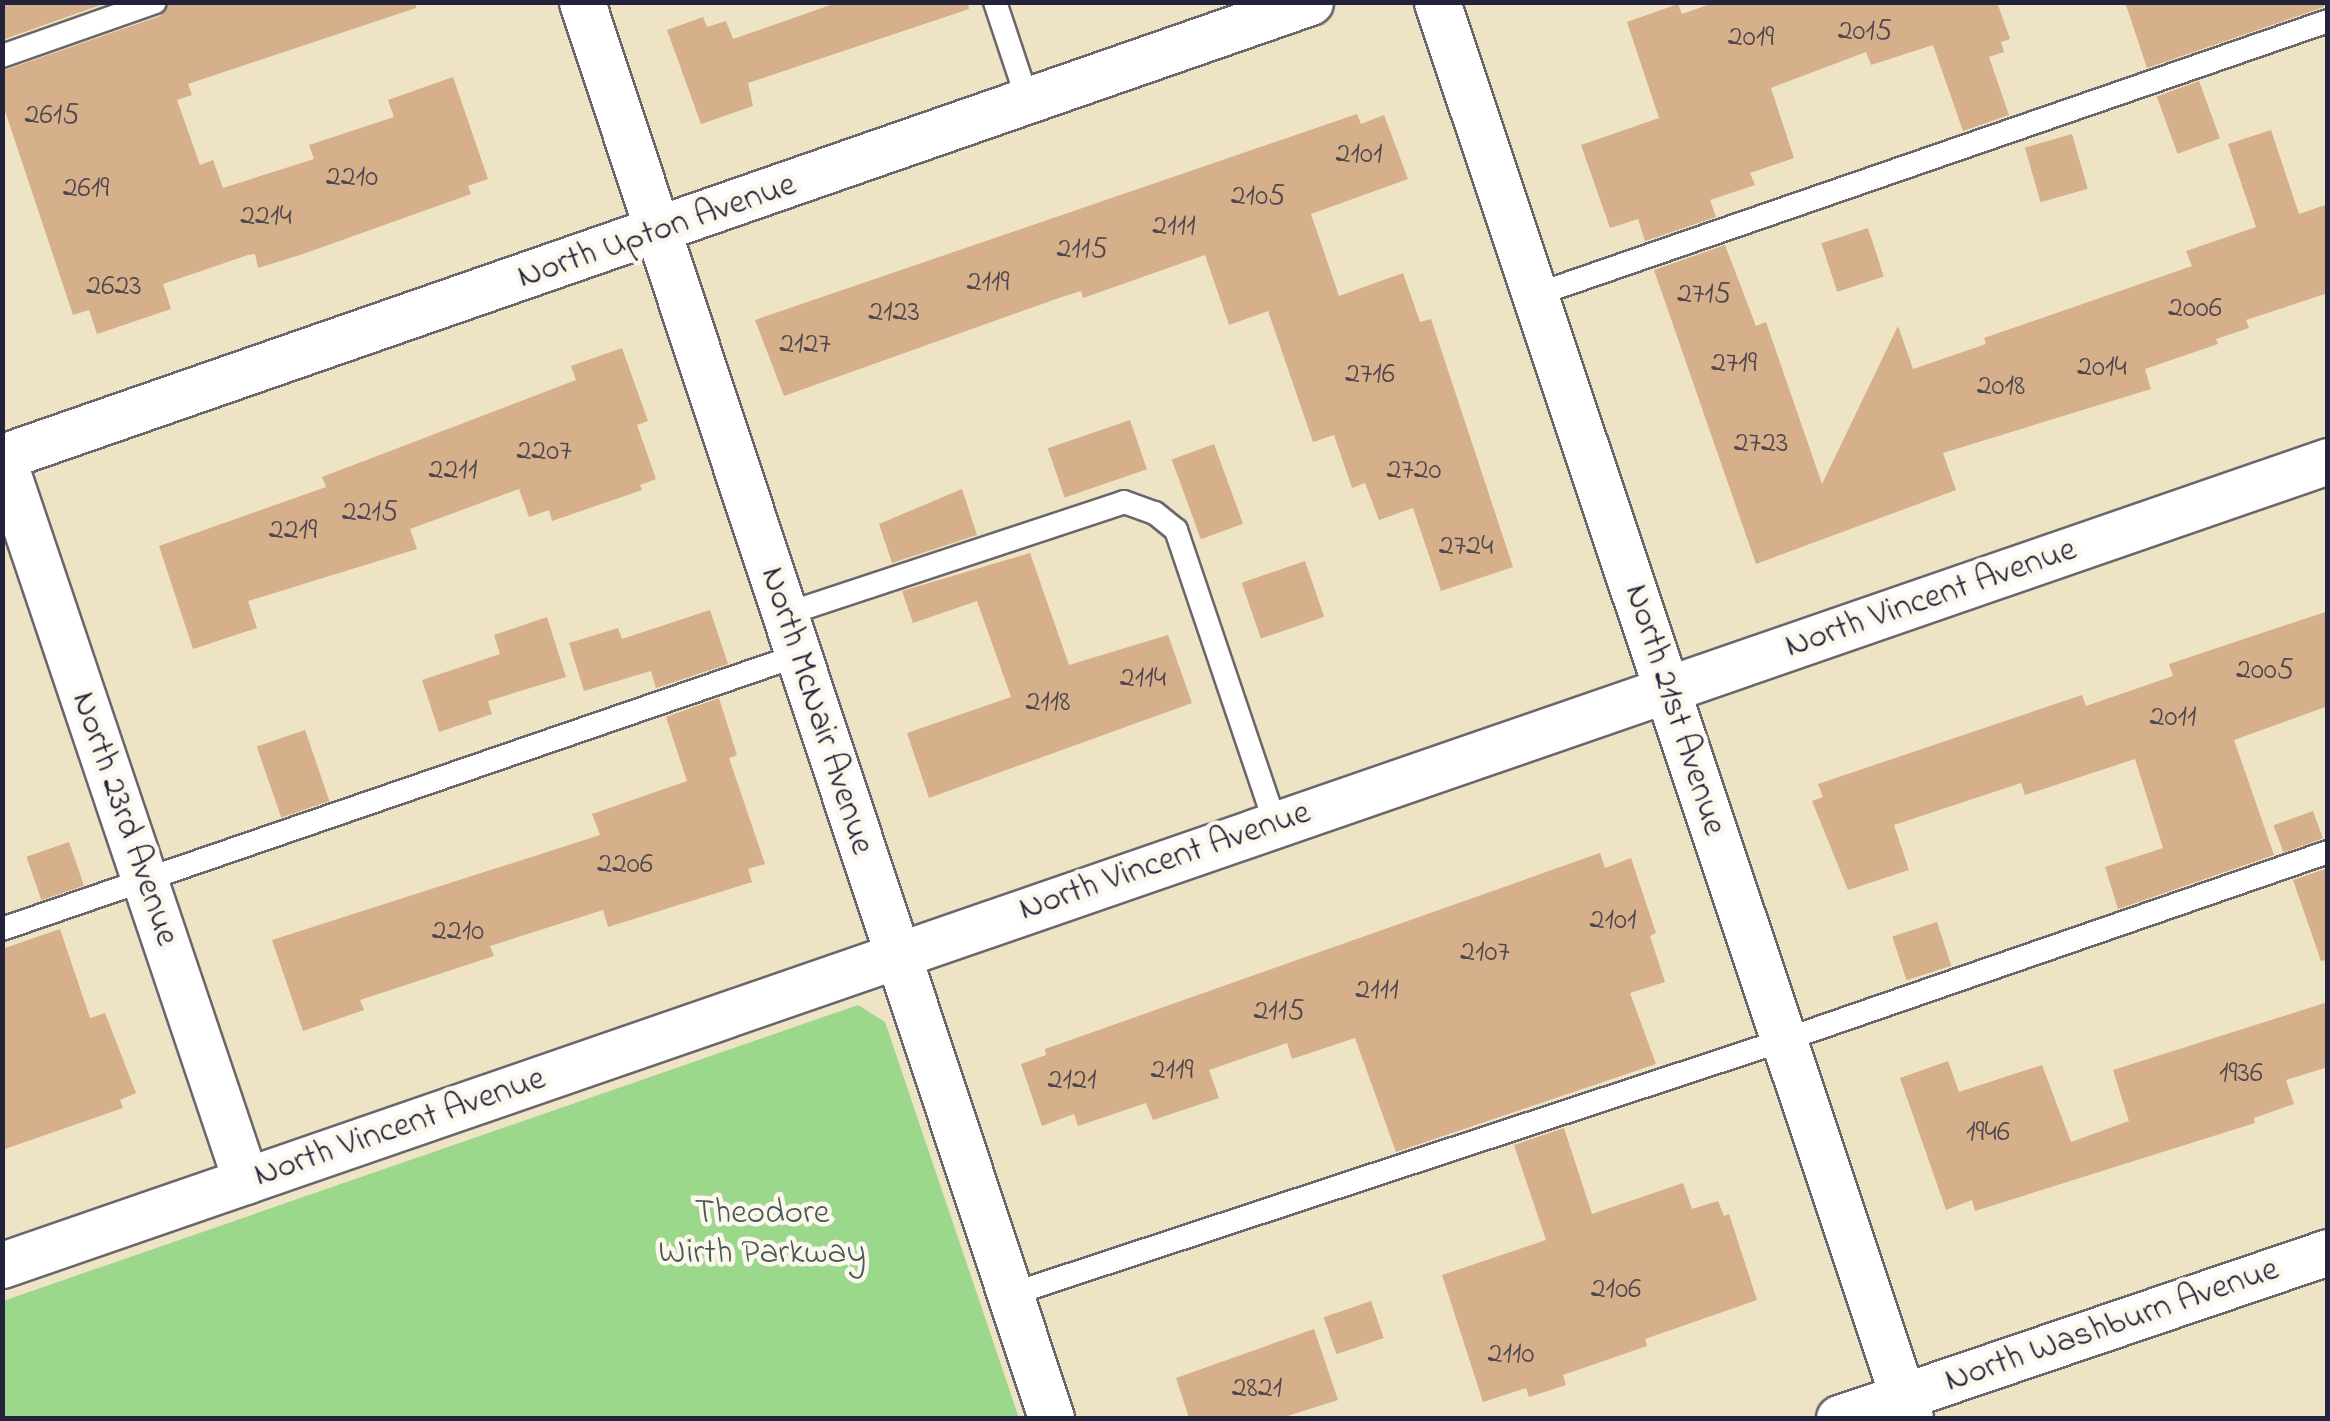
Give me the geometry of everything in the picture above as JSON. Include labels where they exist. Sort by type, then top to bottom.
[{"type":"street","name":"North McNair Avenue","points":[[582,2],[1051,1418]]},
{"type":"street","name":"North Upton Avenue","points":[[2,457],[656,233],[1310,2]]},
{"type":"street","name":"North 21st Avenue","points":[[1437,2],[1906,1408]]},
{"type":"street","name":"North 23rd Avenue","points":[[2,457],[246,1181]]},
{"type":"street","name":"North Vincent Avenue","points":[[2,1265],[2328,462]]},
{"type":"street","name":"North Washburn Avenue","points":[[1839,1418],[1906,1408],[2328,1252]]},
{"type":"lane","points":[[2,56],[155,2]]},
{"type":"lane","points":[[995,2],[1028,101]]},
{"type":"lane","points":[[1535,295],[2328,21]]},
{"type":"lane","points":[[2,928],[145,880],[792,634],[1124,502],[1155,512],[1176,530],[1274,823]]},
{"type":"lane","points":[[1010,1294],[1784,1040],[2328,852]]},
{"type":"green space","name":"Theodore Wirth Parkway","points":[[858,1005],[885,1022],[1019,1418],[3,1418],[3,1301]]},
{"type":"building","points":[[2,2],[109,2],[2,40]]},
{"type":"building","points":[[170,2],[415,2],[416,8],[188,84],[192,95],[177,100],[200,165],[213,160],[223,188],[314,159],[309,145],[394,117],[388,100],[453,77],[488,179],[468,186],[471,194],[303,254],[258,268],[255,254],[248,255],[163,284],[171,309],[97,334],[89,310],[73,315],[2,102],[2,71],[160,16]]},
{"type":"building","points":[[839,2],[968,2],[969,9],[748,83],[753,106],[701,124],[667,30],[703,17],[707,27],[726,21],[733,39]]},
{"type":"building","points":[[1716,2],[1997,2],[2010,39],[2001,42],[2004,52],[1989,57],[2009,115],[1963,131],[1933,45],[1871,65],[1866,52],[1771,88],[1794,158],[1750,173],[1755,185],[1710,200],[1716,217],[1645,241],[1638,219],[1610,228],[1581,145],[1659,118],[1627,22],[1678,4],[1682,14]]},
{"type":"building","points":[[2125,2],[2323,2],[2324,7],[2147,68]]},
{"type":"building","points":[[2199,81],[2220,138],[2178,154],[2157,96]]},
{"type":"building","points":[[1357,114],[1361,124],[1384,115],[1408,179],[1311,214],[1339,296],[1403,273],[1420,322],[1431,319],[1513,567],[1441,591],[1413,508],[1379,520],[1365,483],[1352,488],[1334,435],[1313,442],[1268,311],[1229,325],[1205,255],[1083,298],[1081,291],[1059,298],[784,396],[755,320]]},
{"type":"building","points":[[2271,130],[2299,214],[2328,204],[2328,293],[2246,320],[2249,328],[2216,339],[2218,344],[2145,369],[2151,389],[1943,453],[1956,490],[1756,564],[1654,270],[1725,245],[1756,326],[1766,322],[1822,484],[1898,326],[1913,369],[1986,344],[1984,338],[2192,266],[2186,251],[2256,227],[2228,144]]},
{"type":"building","points":[[2072,134],[2088,189],[2041,202],[2025,148]]},
{"type":"building","points":[[1868,228],[1884,277],[1837,292],[1821,243]]},
{"type":"building","points":[[622,348],[648,421],[637,425],[656,479],[640,485],[642,490],[552,521],[549,510],[529,517],[519,489],[410,529],[417,549],[248,601],[257,628],[193,649],[159,546],[326,487],[322,477],[576,380],[571,366]]},
{"type":"building","points":[[1130,420],[1147,469],[1065,497],[1048,448]]},
{"type":"building","points":[[1214,444],[1243,524],[1201,539],[1172,459]]},
{"type":"building","points":[[962,489],[977,535],[892,563],[879,524]]},
{"type":"building","points":[[1030,553],[1069,665],[1168,635],[1192,703],[929,798],[907,733],[1011,697],[977,601],[913,623],[902,591]]},
{"type":"building","points":[[1305,561],[1324,617],[1261,639],[1242,583]]},
{"type":"building","points":[[710,610],[728,664],[656,688],[651,671],[584,691],[569,643],[618,628],[622,639]]},
{"type":"building","points":[[2328,611],[2328,706],[2234,740],[2274,855],[2118,909],[2105,867],[2163,848],[2135,759],[2025,795],[2021,783],[1894,825],[1909,870],[1848,890],[1812,801],[1823,797],[1818,784],[2082,695],[2086,706],[2173,676],[2169,664]]},
{"type":"building","points":[[547,617],[566,677],[488,701],[492,714],[439,732],[422,680],[500,654],[494,635]]},
{"type":"building","points":[[719,698],[737,755],[729,758],[765,864],[748,869],[752,882],[608,927],[603,910],[490,946],[494,956],[360,1000],[364,1010],[303,1031],[272,940],[600,835],[592,814],[687,781],[666,717]]},
{"type":"building","points":[[305,730],[329,801],[281,818],[257,747]]},
{"type":"building","points":[[2313,811],[2323,838],[2283,853],[2274,825]]},
{"type":"building","points":[[69,842],[84,885],[41,900],[26,857]]},
{"type":"building","points":[[1600,853],[1605,868],[1631,858],[1656,933],[1650,936],[1665,982],[1630,993],[1656,1064],[1396,1152],[1355,1038],[1292,1059],[1287,1043],[1209,1070],[1219,1098],[1153,1120],[1146,1103],[1078,1126],[1074,1114],[1042,1126],[1021,1064],[1046,1055],[1045,1049]]},
{"type":"building","points":[[2328,868],[2328,960],[2321,961],[2293,880]]},
{"type":"building","points":[[1937,922],[1951,966],[1907,980],[1892,937]]},
{"type":"building","points":[[60,929],[90,1018],[105,1013],[136,1093],[120,1100],[123,1108],[2,1150],[2,949]]},
{"type":"building","points":[[2328,1002],[2328,1067],[2286,1080],[2294,1104],[2254,1118],[2255,1123],[1975,1211],[1972,1200],[1946,1210],[1900,1078],[1948,1061],[1959,1092],[2042,1065],[2071,1142],[2129,1121],[2113,1070]]},
{"type":"building","points":[[1564,1128],[1592,1214],[1683,1183],[1692,1209],[1718,1201],[1724,1216],[1729,1214],[1757,1300],[1645,1339],[1647,1346],[1563,1375],[1566,1385],[1529,1397],[1526,1388],[1483,1402],[1442,1275],[1546,1240],[1514,1145]]},
{"type":"building","points":[[1371,1301],[1384,1338],[1336,1354],[1324,1317]]},
{"type":"building","points":[[1314,1329],[1338,1400],[1281,1418],[1189,1418],[1176,1378]]}]
